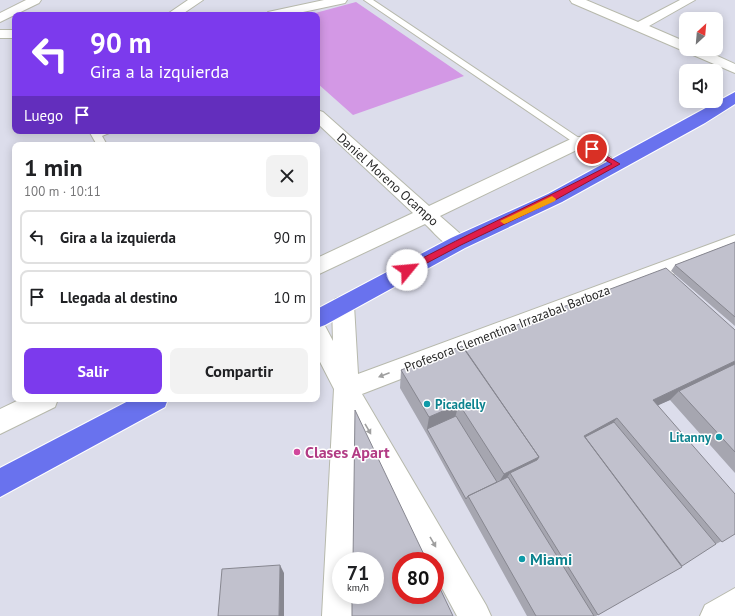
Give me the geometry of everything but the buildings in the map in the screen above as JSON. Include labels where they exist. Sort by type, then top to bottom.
[{"type":"highway","points":[[320,317],[344,305],[458,242],[555,198],[699,120],[735,97]]},
{"type":"highway","points":[[0,483],[150,402]]},
{"type":"street","points":[[0,18],[35,0]]},
{"type":"street","points":[[177,12],[197,0]]},
{"type":"street","points":[[286,12],[341,0]]},
{"type":"street","points":[[576,0],[679,44]]},
{"type":"street","points":[[640,26],[689,0]]},
{"type":"street","points":[[0,34],[12,34]]},
{"type":"street","points":[[706,56],[735,69]]},
{"type":"street","name":"Daniel Moreno Ocampo","points":[[320,118],[458,242]]},
{"type":"street","points":[[320,266],[579,142]]},
{"type":"street","name":"Profesora Clementina Irrazabal Barboza","points":[[346,389],[735,242]]},
{"type":"street","points":[[338,616],[346,389],[344,305]]},
{"type":"street","points":[[320,338],[346,389],[475,616]]},
{"type":"street","points":[[0,422],[40,402]]},
{"type":"street","points":[[716,616],[735,604]]},
{"type":"lane","points":[[368,0],[579,142],[617,164]]},
{"type":"shaded area","points":[[356,2],[464,76],[353,115],[320,86],[319,12]]},
{"type":"slow traffic","points":[[504,221],[552,199]]},
{"type":"place","name":"Picadelly","points":[[427,404]]},
{"type":"place","name":"Litanny","points":[[719,437]]},
{"type":"place","name":"Clases Apart","points":[[297,452]]},
{"type":"place","name":"Miami","points":[[522,559]]},
{"type":"route","points":[[407,270],[458,242],[555,198],[617,164],[592,149]]}]
